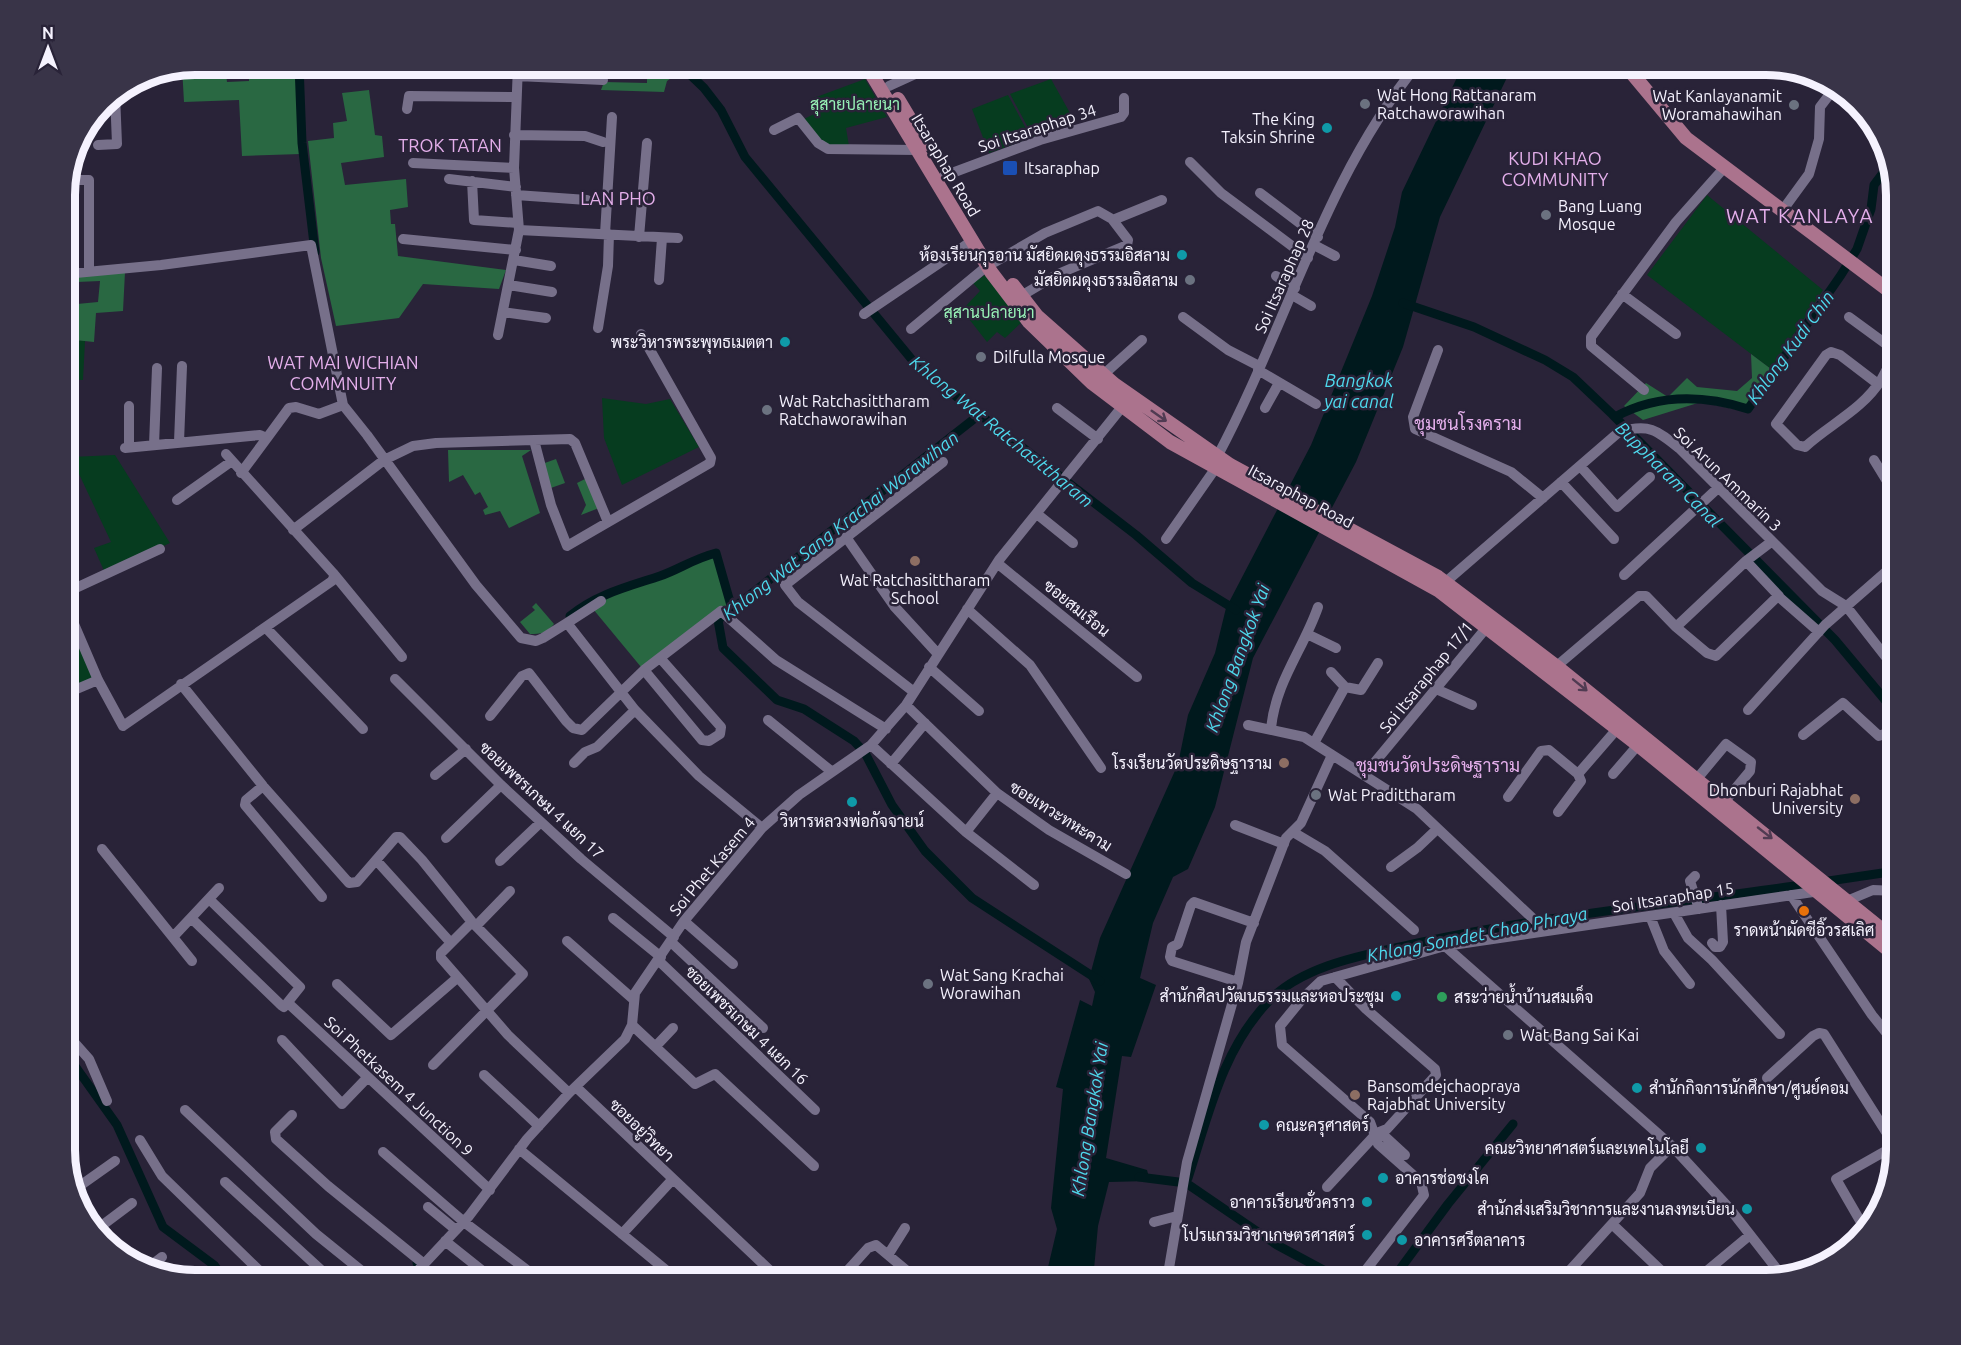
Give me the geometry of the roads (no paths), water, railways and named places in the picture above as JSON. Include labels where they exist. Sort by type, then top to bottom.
[{"type":"main road","name":"Itsaraphap Road","points":[[873,75],[972,241],[991,264],[1029,322],[1126,402],[1170,442],[1221,466],[1441,586],[1486,627],[1552,670],[1617,729],[1816,883],[1886,947]]},
{"type":"main road","points":[[882,75],[944,176],[991,264],[1037,316],[1103,375],[1126,402]]},
{"type":"main road","points":[[1634,75],[1686,138],[1886,288]]},
{"type":"main road","points":[[1441,586],[1725,801],[1816,883],[1849,900],[1886,932]]},
{"type":"street","points":[[498,335],[519,227],[514,168],[517,75]]},
{"type":"street","points":[[560,75],[603,80]]},
{"type":"street","points":[[889,86],[912,75]]},
{"type":"street","name":"Soi Itsaraphap 28","points":[[1166,538],[1221,466],[1258,368],[1343,182],[1382,110],[1409,75]]},
{"type":"street","points":[[1782,211],[1809,174],[1819,139],[1820,107],[1830,93]]},
{"type":"street","points":[[407,109],[409,96],[516,97]]},
{"type":"street","name":"Soi Itsaraphap 34","points":[[944,176],[1040,140],[1121,117],[1124,113],[1125,98]]},
{"type":"street","points":[[98,145],[117,144],[115,105]]},
{"type":"street","points":[[598,328],[608,266],[607,234],[612,117]]},
{"type":"street","points":[[774,130],[798,118],[818,143],[828,149],[917,150]]},
{"type":"street","points":[[514,135],[585,136],[603,142]]},
{"type":"street","points":[[639,237],[647,143]]},
{"type":"street","points":[[1190,162],[1221,193],[1308,258]]},
{"type":"street","points":[[413,163],[514,168]]},
{"type":"street","points":[[1644,390],[1590,342],[1622,294],[1676,222],[1724,168]]},
{"type":"street","points":[[449,179],[587,200]]},
{"type":"street","points":[[76,180],[89,180],[89,272]]},
{"type":"street","points":[[472,182],[474,220],[519,227],[678,238]]},
{"type":"street","points":[[1260,193],[1335,256]]},
{"type":"street","points":[[1113,220],[1162,200]]},
{"type":"street","points":[[911,329],[991,264],[1045,233],[1098,211],[1113,220],[1130,243],[1058,274],[1021,296]]},
{"type":"street","points":[[658,280],[662,238]]},
{"type":"street","points":[[403,239],[515,255],[551,266]]},
{"type":"street","points":[[864,314],[972,241]]},
{"type":"street","points":[[75,273],[311,245],[342,405],[388,458],[476,585],[521,638],[536,640],[543,638],[601,601]]},
{"type":"street","points":[[1276,276],[1311,306]]},
{"type":"street","points":[[508,285],[552,292]]},
{"type":"street","points":[[1622,294],[1676,334]]},
{"type":"street","points":[[503,312],[546,318]]},
{"type":"street","points":[[1183,317],[1228,350],[1316,404]]},
{"type":"street","points":[[1849,317],[1886,346]]},
{"type":"street","points":[[534,440],[551,505],[567,546],[711,460],[641,334]]},
{"type":"street","points":[[1103,375],[1142,340]]},
{"type":"street","points":[[1438,350],[1413,417],[1415,429],[1511,472],[1543,498]]},
{"type":"street","points":[[1878,384],[1836,352],[1831,352],[1826,355],[1776,424],[1797,445],[1805,447],[1870,397],[1878,384],[1886,368]]},
{"type":"street","points":[[179,442],[182,366]]},
{"type":"street","points":[[154,445],[157,368]]},
{"type":"street","points":[[1264,408],[1279,382]]},
{"type":"street","name":"Soi Phet Kasem 4","points":[[633,999],[684,921],[762,828],[831,771],[868,747],[906,705],[997,563],[1070,475],[1126,402]]},
{"type":"street","points":[[241,473],[289,408],[296,407],[319,414],[342,405]]},
{"type":"street","points":[[129,406],[127,448],[260,435],[267,438]]},
{"type":"street","points":[[1058,408],[1098,439]]},
{"type":"street","name":"Soi Arun Ammarin 3","points":[[1441,586],[1624,430],[1649,428],[1659,432],[1680,449],[1822,591],[1846,606],[1886,657]]},
{"type":"street","points":[[293,530],[388,458],[422,444],[534,440],[573,441],[608,522]]},
{"type":"street","points":[[177,500],[229,458],[402,657]]},
{"type":"street","points":[[1874,460],[1886,480]]},
{"type":"street","points":[[914,692],[785,589],[787,582],[943,462]]},
{"type":"street","points":[[1580,466],[1617,507],[1650,477]]},
{"type":"street","points":[[1561,482],[1614,539]]},
{"type":"street","points":[[1624,575],[1718,488]]},
{"type":"street","points":[[1037,514],[1073,543]]},
{"type":"street","points":[[846,537],[894,606],[938,654]]},
{"type":"street","points":[[1676,627],[1746,561],[1771,542]]},
{"type":"street","points":[[75,587],[160,549]]},
{"type":"street","points":[[1746,561],[1779,596],[1821,629]]},
{"type":"street","name":"ซอยสมเรือน","points":[[997,563],[1137,677]]},
{"type":"street","points":[[1748,710],[1821,629],[1886,572]]},
{"type":"street","points":[[75,626],[98,680],[123,726],[181,684],[267,629],[332,581],[334,577]]},
{"type":"street","points":[[1552,670],[1643,595],[1707,653],[1716,656],[1775,597],[1779,596]]},
{"type":"street","points":[[1271,728],[1282,680],[1308,634],[1318,607]]},
{"type":"street","points":[[967,609],[1030,665],[1101,768]]},
{"type":"street","points":[[490,716],[525,673],[529,673],[566,721],[579,731],[644,670],[661,659],[713,616],[724,614],[741,632],[776,660],[886,729]]},
{"type":"street","points":[[567,623],[635,710],[699,776],[762,828]]},
{"type":"street","name":"Soi Itsaraphap 17/1","points":[[1365,774],[1486,627]]},
{"type":"street","points":[[267,629],[363,729]]},
{"type":"street","points":[[1308,634],[1336,648]]},
{"type":"street","points":[[644,670],[702,740],[709,741],[720,734],[721,727],[661,659]]},
{"type":"street","points":[[1331,672],[1345,687],[1361,690],[1378,663]]},
{"type":"street","points":[[929,668],[979,711]]},
{"type":"street","name":"ซอยเพชรเกษม 4 แยก 17","points":[[395,679],[501,785],[672,939],[764,1028]]},
{"type":"street","points":[[75,690],[98,680]]},
{"type":"street","points":[[181,684],[264,786],[349,883],[357,882],[396,837],[400,837],[475,924],[523,974],[433,1065]]},
{"type":"street","points":[[1314,743],[1345,687]]},
{"type":"street","points":[[1436,689],[1472,705]]},
{"type":"street","points":[[1803,735],[1843,703],[1880,736],[1886,733]]},
{"type":"street","name":"ซอยเทวะทหะคาม","points":[[906,705],[997,793],[1049,830],[1126,874]]},
{"type":"street","points":[[574,763],[585,752],[597,747],[635,710]]},
{"type":"street","points":[[768,720],[831,771]]},
{"type":"street","points":[[891,764],[925,723]]},
{"type":"street","points":[[1248,724],[1304,737],[1417,809],[1540,923]]},
{"type":"street","points":[[1578,774],[1617,729]]},
{"type":"street","points":[[1701,774],[1726,744],[1751,762],[1750,771],[1725,801]]},
{"type":"street","points":[[1613,774],[1638,745]]},
{"type":"street","points":[[868,747],[891,764],[966,832],[1034,885]]},
{"type":"street","points":[[435,775],[466,749]]},
{"type":"street","points":[[1508,797],[1541,751],[1549,750],[1578,774],[1581,781],[1580,787],[1558,812]]},
{"type":"street","points":[[1169,1270],[1177,1216],[1199,1116],[1238,982],[1246,942],[1284,844],[1301,823],[1332,755]]},
{"type":"street","points":[[446,838],[501,785]]},
{"type":"street","points":[[264,786],[246,800],[245,805],[322,897]]},
{"type":"street","points":[[966,832],[997,793]]},
{"type":"street","points":[[500,861],[541,822]]},
{"type":"street","points":[[1235,825],[1284,844]]},
{"type":"street","points":[[1391,867],[1418,848],[1437,829]]},
{"type":"street","points":[[1293,832],[1325,851],[1414,930]]},
{"type":"street","points":[[102,849],[192,961]]},
{"type":"street","points":[[376,860],[451,943],[510,891]]},
{"type":"street","points":[[1695,876],[1690,879],[1698,902]]},
{"type":"street","name":"Soi Itsaraphap 15","points":[[1377,1134],[1370,1122],[1289,1052],[1279,1038],[1280,1026],[1302,999],[1321,981],[1445,946],[1540,923],[1674,913],[1698,902],[1721,904],[1791,895],[1816,883]]},
{"type":"street","points":[[173,938],[219,888]]},
{"type":"street","points":[[1849,900],[1873,890],[1886,891]]},
{"type":"street","points":[[1791,895],[1872,1015],[1886,1028]]},
{"type":"street","points":[[209,899],[300,987],[288,1003]]},
{"type":"street","points":[[1238,982],[1175,963],[1170,957],[1173,945],[1178,944],[1192,902],[1198,902],[1254,923]]},
{"type":"street","points":[[1712,943],[1715,947],[1720,947],[1723,942],[1721,904]]},
{"type":"street","points":[[1674,913],[1688,938],[1712,960],[1780,1034]]},
{"type":"street","points":[[1650,916],[1664,951],[1690,984]]},
{"type":"street","name":"Soi Phetkasem 4 Junction 9","points":[[191,918],[281,1005],[284,1007],[288,1003],[490,1190]]},
{"type":"street","name":"ซอยเพชรเกษม 4 แยก 16","points":[[614,918],[660,959],[815,1110]]},
{"type":"street","points":[[684,921],[733,964]]},
{"type":"street","points":[[418,1270],[460,1226],[539,1126],[572,1090],[625,1039],[632,1025],[633,999],[567,941]]},
{"type":"street","name":"ซอยอยู่วิทยา","points":[[451,943],[441,953],[441,958],[486,1012],[768,1270]]},
{"type":"street","points":[[1445,946],[1672,1146],[1730,1209],[1777,1269]]},
{"type":"street","points":[[1327,1187],[1377,1134],[1387,1129],[1428,1086],[1436,1071],[1366,1009],[1335,977]]},
{"type":"street","points":[[337,984],[391,1035],[457,978]]},
{"type":"street","points":[[632,1025],[695,1084],[715,1074],[814,1166]]},
{"type":"street","points":[[656,1046],[673,1028]]},
{"type":"street","points":[[1767,1078],[1813,1036],[1819,1033],[1824,1034],[1886,1130]]},
{"type":"street","points":[[282,1040],[342,1104],[367,1078]]},
{"type":"street","points":[[75,1043],[89,1059],[107,1101]]},
{"type":"street","points":[[484,1075],[539,1126]]},
{"type":"street","points":[[185,1110],[316,1234],[360,1270]]},
{"type":"street","points":[[292,1115],[275,1132],[276,1139],[422,1266]]},
{"type":"street","points":[[1377,1134],[1405,1155]]},
{"type":"street","points":[[1366,1270],[1424,1195],[1425,1190],[1421,1182],[1378,1144],[1377,1134]]},
{"type":"street","points":[[140,1140],[162,1176],[258,1270]]},
{"type":"street","points":[[1571,1270],[1640,1193],[1650,1168],[1672,1146]]},
{"type":"street","points":[[519,1149],[665,1270]]},
{"type":"street","points":[[1861,1223],[1836,1179],[1886,1151]]},
{"type":"street","points":[[382,1152],[460,1226]]},
{"type":"street","points":[[80,1185],[115,1161]]},
{"type":"street","points":[[622,1234],[672,1180]]},
{"type":"street","points":[[225,1182],[320,1270]]},
{"type":"street","points":[[102,1225],[132,1203]]},
{"type":"street","points":[[428,1207],[524,1270]]},
{"type":"street","points":[[1154,1222],[1177,1216]]},
{"type":"street","points":[[1612,1224],[1661,1270]]},
{"type":"street","points":[[888,1255],[905,1228]]},
{"type":"street","points":[[1709,1270],[1750,1235]]},
{"type":"street","points":[[445,1241],[481,1270]]},
{"type":"street","points":[[849,1270],[871,1246],[876,1245],[906,1270]]},
{"type":"street","points":[[154,1263],[162,1257]]},
{"type":"water","points":[[1458,75],[1508,75],[1440,217],[1403,347],[1356,462],[1253,658],[1215,807],[1188,869],[1173,877],[1153,923],[1140,978],[1156,985],[1131,1057],[1122,1056],[1106,1158],[1147,1170],[1150,1181],[1109,1182],[1098,1226],[1094,1270],[1047,1270],[1057,1229],[1051,1208],[1063,1089],[1056,1087],[1080,1000],[1092,1006],[1095,992],[1089,979],[1100,938],[1178,764],[1188,715],[1215,653],[1226,608],[1311,445],[1372,296],[1395,227],[1402,192]]},
{"type":"waterway","points":[[299,75],[302,143],[315,252]]},
{"type":"waterway","name":"Khlong Wat Ratchasittharam","points":[[690,75],[721,110],[745,157],[918,367],[1136,535],[1192,583],[1236,610]]},
{"type":"waterway","name":"Khlong Kudi Chin","points":[[1615,417],[1647,404],[1681,399],[1715,401],[1748,409],[1857,249],[1871,209],[1874,185],[1884,172]]},
{"type":"waterway","name":"Buppharam Canal","points":[[1403,303],[1474,327],[1545,360],[1573,377],[1835,640],[1886,701]]},
{"type":"waterway","name":"Khlong Wat Sang Krachai Worawihan","points":[[979,415],[718,620],[723,648],[777,700],[804,709],[854,741],[865,753],[892,805],[925,851],[972,898],[1100,981]]},
{"type":"waterway","points":[[570,616],[602,597],[716,553],[732,609]]},
{"type":"waterway","name":"Khlong Somdet Chao Phraya","points":[[1822,882],[1886,872]]},
{"type":"waterway","name":"Khlong Somdet Chao Phraya","points":[[1188,1178],[1218,1085],[1239,1041],[1268,1002],[1299,978],[1359,956],[1466,933],[1564,917],[1809,884]]},
{"type":"waterway","points":[[75,1066],[117,1125],[163,1227],[218,1270]]},
{"type":"waterway","points":[[1399,1270],[1448,1204],[1513,1124]]},
{"type":"waterway","points":[[1139,1177],[1186,1183],[1277,1245],[1323,1270]]},
{"type":"waterway","points":[[417,1263],[426,1270]]},
{"type":"place","name":"Wat Hong Rattanaram Ratchaworawihan","points":[[1365,104]]},
{"type":"place","name":"Wat Kanlayanamit Woramahawihan","points":[[1794,105]]},
{"type":"place","name":"The King Taksin Shrine","points":[[1327,128]]},
{"type":"place","name":"Itsaraphap","points":[[1010,168]]},
{"type":"place","name":"Bang Luang Mosque","points":[[1546,215]]},
{"type":"place","name":"ห้องเรียนกุรอาน มัสยิดผดุงธรรมอิสลาม","points":[[1182,255]]},
{"type":"place","name":"มัสยิดผดุงธรรมอิสลาม","points":[[1190,280]]},
{"type":"place","name":"พระวิหารพระพุทธเมตตา","points":[[785,342]]},
{"type":"place","name":"Dilfulla Mosque","points":[[981,357]]},
{"type":"place","name":"Wat Ratchasittharam Ratchaworawihan","points":[[767,410]]},
{"type":"place","name":"Wat Ratchasittharam School","points":[[915,561]]},
{"type":"place","name":"โรงเรียนวัดประดิษฐาราม","points":[[1284,763]]},
{"type":"place","name":"Wat Pradittharam","points":[[1316,795]]},
{"type":"place","name":"Dhonburi Rajabhat University","points":[[1855,799]]},
{"type":"place","name":"วิหารหลวงพ่อกัจจายน์","points":[[852,802]]},
{"type":"place","name":"ราดหน้าผัดซีอิ๊วรสเลิศ","points":[[1804,911]]},
{"type":"place","name":"Wat Sang Krachai Worawihan","points":[[928,984]]},
{"type":"place","name":"สำนักศิลปวัฒนธรรมและหอประชุม","points":[[1396,996]]},
{"type":"place","name":"สระว่ายน้ำบ้านสมเด็จ","points":[[1442,997]]},
{"type":"place","name":"Wat Bang Sai Kai","points":[[1508,1035]]},
{"type":"place","name":"สำนักกิจการนักศึกษา/ศูนย์คอม","points":[[1637,1088]]},
{"type":"place","name":"Bansomdejchaopraya Rajabhat University","points":[[1355,1095]]},
{"type":"place","name":"คณะครุศาสตร์","points":[[1264,1125]]},
{"type":"place","name":"คณะวิทยาศาสตร์และเทคโนโลยี","points":[[1701,1148]]},
{"type":"place","name":"อาคารช่อชงโค","points":[[1383,1178]]},
{"type":"place","name":"อาคารเรียนชั่วคราว","points":[[1367,1202]]},
{"type":"place","name":"สำนักส่งเสริมวิชาการและงานลงทะเบียน","points":[[1747,1209]]},
{"type":"place","name":"โปรแกรมวิชาเกษตรศาสตร์","points":[[1367,1235]]},
{"type":"place","name":"อาคารศรีตลาคาร","points":[[1402,1240]]},
{"type":"district","name":"TROK TATAN","points":[[450,145]]},
{"type":"district","name":"KUDI KHAO COMMUNITY","points":[[1555,168]]},
{"type":"district","name":"LAN PHO","points":[[618,198]]},
{"type":"district","name":"WAT KANLAYA","points":[[1800,215]]},
{"type":"district","name":"WAT MAI WICHIAN COMMNUITY","points":[[343,372]]},
{"type":"district","name":"ชุมชนโรงคราม","points":[[1468,423]]},
{"type":"district","name":"ชุมชนวัดประดิษฐาราม","points":[[1438,765]]},
{"type":"park label","name":"สุสายปลายนา","points":[[855,104]]},
{"type":"park label","name":"สุสานปลายนา","points":[[989,312]]},
{"type":"water label","name":"Bangkok yai canal","points":[[1359,390]]},
{"type":"water label","name":"Khlong Bangkok Yai","points":[[1237,658]]},
{"type":"water label","name":"Khlong Bangkok Yai","points":[[1089,1119]]}]
